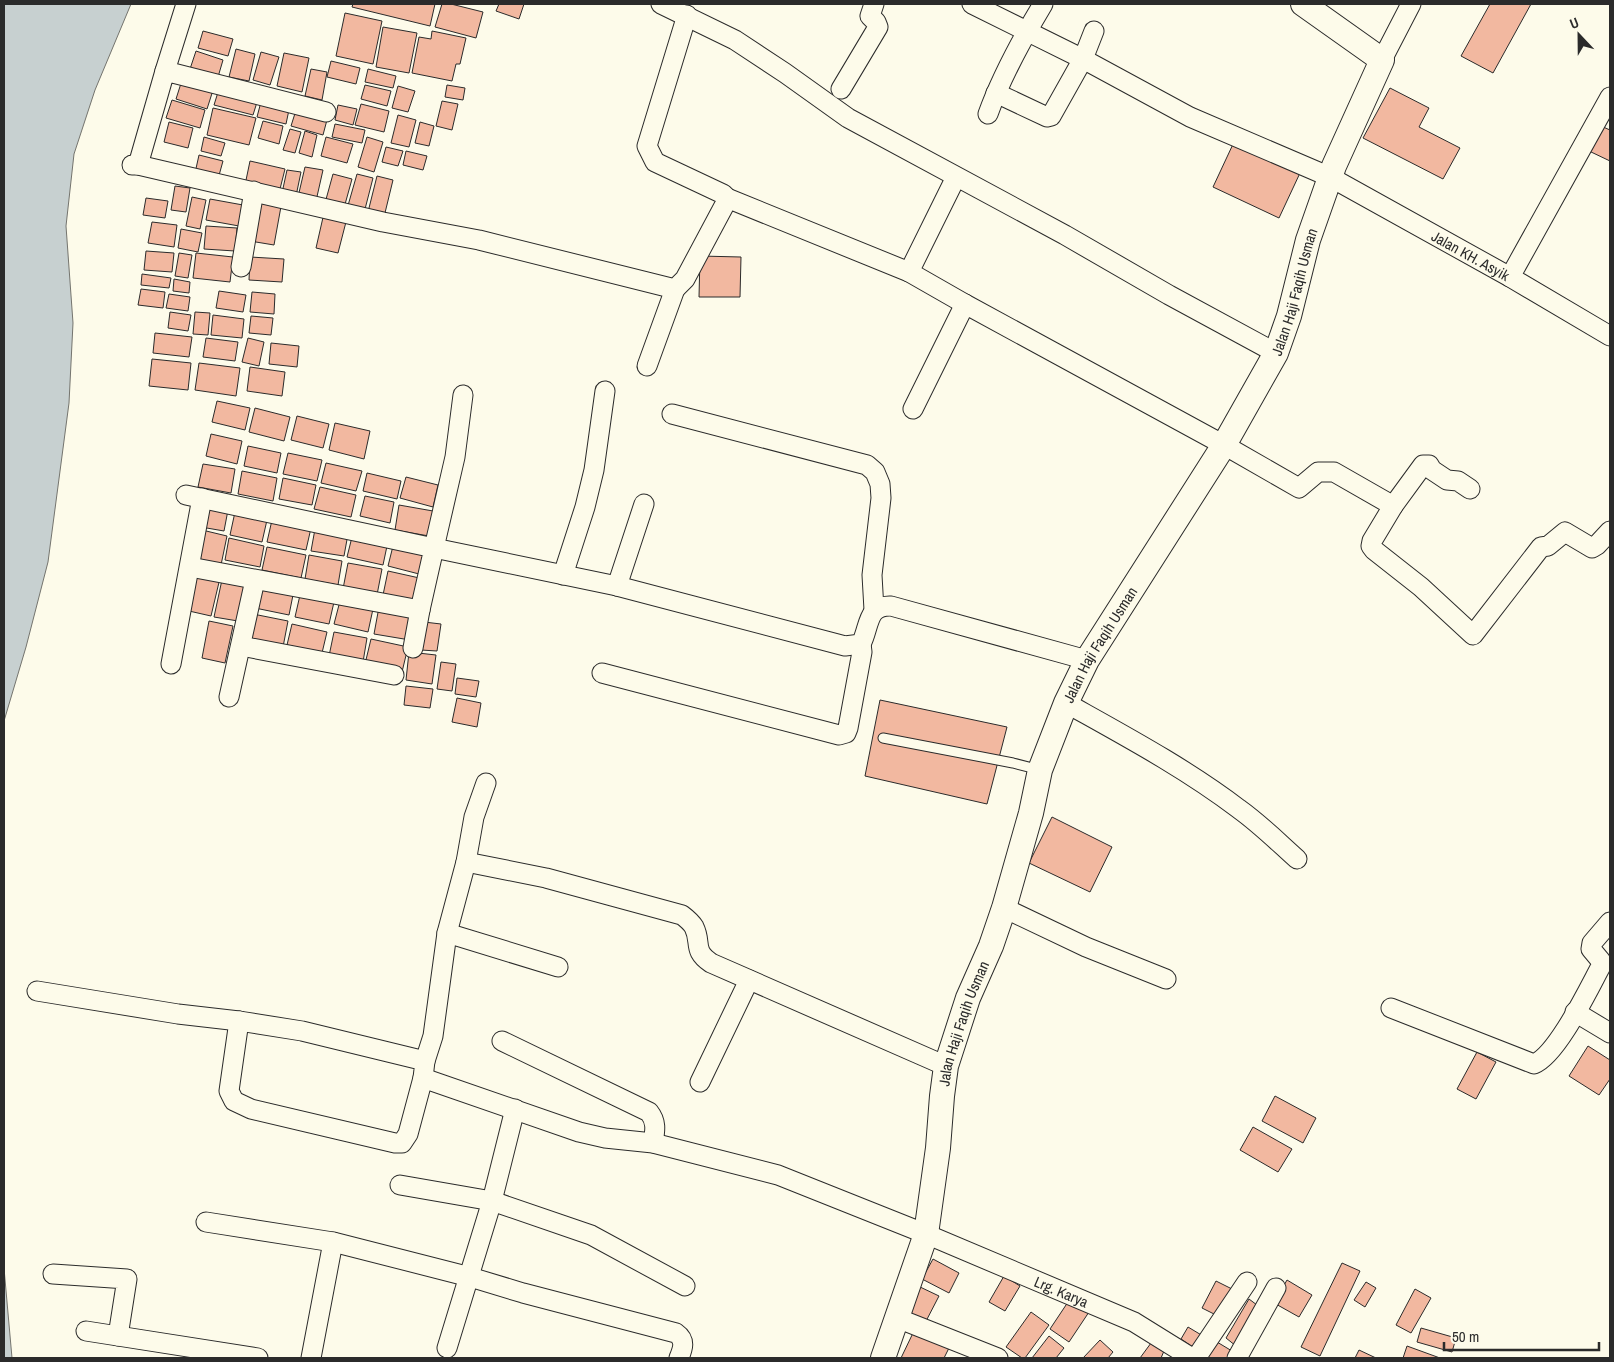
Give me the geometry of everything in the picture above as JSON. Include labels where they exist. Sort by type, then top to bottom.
[{"type":"street","points":[[186,4],[135,165],[383,222],[480,240],[675,289]]},
{"type":"street","points":[[661,4],[735,40],[848,118],[1277,351]]},
{"type":"street","points":[[840,89],[878,27],[870,16],[874,4]]},
{"type":"street","name":"Jalan KH. Asyik","points":[[972,4],[1082,59],[1190,117],[1330,177],[1510,277],[1610,336]]},
{"type":"street","points":[[988,114],[996,92],[1026,31],[1043,4]]},
{"type":"street","points":[[1303,4],[1382,60],[1411,4]]},
{"type":"street","points":[[687,15],[647,146],[655,162],[723,194],[727,198],[909,272],[1299,488],[1318,472],[1334,472],[1393,506]]},
{"type":"street","points":[[996,92],[1047,117],[1051,116],[1082,59],[1094,31]]},
{"type":"street","name":"Jalan Haji Faqih Usman","points":[[883,1358],[926,1234],[938,1148],[946,1066],[968,998],[991,946],[1004,908],[1031,813],[1040,770],[1066,703],[1087,660],[1224,445],[1277,351],[1289,316],[1308,240],[1330,177],[1382,60]]},
{"type":"street","points":[[165,72],[326,112]]},
{"type":"street","points":[[1510,277],[1610,97]]},
{"type":"street","points":[[909,272],[956,177]]},
{"type":"street","points":[[241,266],[254,191]]},
{"type":"street","points":[[647,366],[675,289],[685,279],[727,198]]},
{"type":"street","points":[[913,409],[965,304]]},
{"type":"street","points":[[563,575],[594,470],[605,391]]},
{"type":"street","points":[[414,648],[420,610],[455,457],[463,396]]},
{"type":"street","points":[[602,674],[839,736],[846,732],[848,728],[862,644],[874,610],[872,574],[881,498],[880,484],[875,472],[867,465],[672,414]]},
{"type":"street","points":[[1470,489],[1458,481],[1446,480],[1432,470],[1429,465],[1423,465],[1393,506],[1372,541],[1372,546],[1374,550],[1421,587],[1473,635],[1542,548],[1548,546],[1565,532],[1592,548],[1598,545],[1610,531]]},
{"type":"street","points":[[171,664],[190,567],[194,497],[617,586],[845,646],[862,644]]},
{"type":"street","points":[[617,586],[644,504]]},
{"type":"street","points":[[190,567],[420,610]]},
{"type":"street","points":[[229,696],[255,580]]},
{"type":"street","points":[[874,610],[884,606],[891,606],[1087,660]]},
{"type":"street","points":[[240,646],[394,675]]},
{"type":"street","points":[[1066,703],[1160,756],[1220,795],[1259,825],[1297,859]]},
{"type":"street","points":[[239,1021],[229,1091],[234,1101],[251,1110],[395,1143],[402,1142],[408,1134],[433,1036],[447,933],[466,862],[474,817],[486,782]]},
{"type":"street","points":[[466,862],[546,878],[682,915],[694,927],[699,952],[711,963],[946,1066]]},
{"type":"street","points":[[1004,908],[1086,947],[1166,979]]},
{"type":"street","points":[[1391,1008],[1534,1064],[1545,1057],[1559,1040],[1601,966],[1601,960],[1591,949],[1592,943],[1610,922]]},
{"type":"street","points":[[447,933],[558,967]]},
{"type":"street","points":[[700,1082],[750,980]]},
{"type":"street","name":"Lrg. Karya","points":[[37,991],[178,1014],[302,1031],[424,1069],[515,1109],[579,1132],[612,1139],[653,1143],[778,1175],[926,1234],[1134,1322],[1190,1357]]},
{"type":"street","points":[[1575,1012],[1610,1033]]},
{"type":"street","points":[[502,1041],[649,1112],[655,1126],[653,1143]]},
{"type":"street","points":[[448,1348],[492,1201],[515,1109]]},
{"type":"street","points":[[400,1185],[492,1201],[591,1234],[685,1286]]},
{"type":"street","points":[[206,1222],[334,1242],[676,1333],[682,1340],[683,1347],[679,1358]]},
{"type":"street","points":[[311,1358],[334,1242]]},
{"type":"street","points":[[53,1274],[126,1279],[118,1336]]},
{"type":"street","points":[[1190,1357],[1246,1282]]},
{"type":"street","points":[[1237,1358],[1276,1288]]},
{"type":"street","points":[[897,1318],[998,1358]]},
{"type":"street","points":[[86,1331],[258,1358]]},
{"type":"lane","points":[[883,738],[1040,770]]},
{"type":"shaded area","points":[[4,4],[131,4],[95,90],[74,154],[66,226],[73,323],[69,403],[48,562],[4,721]]},
{"type":"shaded area","points":[[4,1268],[12,1358],[4,1358]]},
{"type":"building","points":[[353,4],[435,4],[430,26],[352,7]]},
{"type":"building","points":[[442,4],[451,4],[483,12],[476,38],[435,27]]},
{"type":"building","points":[[499,4],[524,4],[519,19],[496,11]]},
{"type":"building","points":[[1490,4],[1531,4],[1493,73],[1461,56]]},
{"type":"building","points":[[345,13],[382,21],[373,64],[336,56]]},
{"type":"building","points":[[383,27],[417,33],[409,73],[376,67]]},
{"type":"building","points":[[203,31],[233,39],[228,56],[198,48]]},
{"type":"building","points":[[432,31],[466,38],[460,64],[456,64],[452,81],[412,73],[419,37],[431,39]]},
{"type":"building","points":[[236,49],[255,54],[249,81],[229,77]]},
{"type":"building","points":[[196,51],[223,60],[218,77],[190,69]]},
{"type":"building","points":[[261,52],[279,57],[270,85],[253,80]]},
{"type":"building","points":[[284,53],[309,58],[302,92],[277,86]]},
{"type":"building","points":[[331,61],[360,68],[356,84],[327,77]]},
{"type":"building","points":[[311,69],[327,72],[322,100],[305,96]]},
{"type":"building","points":[[368,69],[396,76],[393,88],[365,82]]},
{"type":"building","points":[[183,77],[214,87],[207,109],[176,99]]},
{"type":"building","points":[[365,85],[391,91],[387,106],[361,99]]},
{"type":"building","points":[[447,85],[465,88],[463,100],[445,97]]},
{"type":"building","points":[[398,86],[415,91],[408,112],[392,108]]},
{"type":"building","points":[[1390,88],[1429,108],[1419,127],[1460,148],[1443,179],[1363,138]]},
{"type":"building","points":[[219,89],[258,99],[253,115],[214,105]]},
{"type":"building","points":[[262,98],[290,105],[286,124],[257,117]]},
{"type":"building","points":[[172,100],[205,110],[200,128],[166,118]]},
{"type":"building","points":[[442,101],[458,104],[452,130],[436,126]]},
{"type":"building","points":[[361,104],[389,111],[384,132],[355,125]]},
{"type":"building","points":[[338,105],[357,109],[353,125],[335,120]]},
{"type":"building","points":[[297,107],[328,116],[323,135],[291,126]]},
{"type":"building","points":[[213,108],[256,118],[249,145],[207,135]]},
{"type":"building","points":[[398,115],[416,120],[409,147],[391,143]]},
{"type":"building","points":[[263,121],[283,126],[279,144],[258,138]]},
{"type":"building","points":[[169,122],[193,128],[188,148],[164,142]]},
{"type":"building","points":[[420,122],[434,126],[429,146],[415,143]]},
{"type":"building","points":[[335,124],[365,130],[362,143],[332,137]]},
{"type":"building","points":[[1601,126],[1610,130],[1610,161],[1589,151]]},
{"type":"building","points":[[290,129],[301,132],[295,153],[283,150]]},
{"type":"building","points":[[305,131],[317,135],[312,157],[299,153]]},
{"type":"building","points":[[204,137],[225,143],[221,156],[201,151]]},
{"type":"building","points":[[326,137],[353,144],[347,163],[321,156]]},
{"type":"building","points":[[367,137],[383,142],[374,172],[358,167]]},
{"type":"building","points":[[1234,142],[1300,173],[1279,218],[1213,187]]},
{"type":"building","points":[[386,147],[403,151],[398,166],[382,162]]},
{"type":"building","points":[[406,151],[427,156],[423,170],[403,165]]},
{"type":"building","points":[[199,155],[223,161],[218,179],[195,173]]},
{"type":"building","points":[[250,161],[285,169],[279,193],[245,185]]},
{"type":"building","points":[[305,167],[323,170],[316,201],[298,197]]},
{"type":"building","points":[[287,170],[301,172],[296,196],[282,193]]},
{"type":"building","points":[[333,174],[352,179],[344,208],[325,203]]},
{"type":"building","points":[[357,174],[373,178],[364,213],[347,209]]},
{"type":"building","points":[[377,176],[393,180],[384,217],[368,212]]},
{"type":"building","points":[[175,186],[190,188],[186,212],[171,210]]},
{"type":"building","points":[[192,197],[206,200],[200,229],[186,226]]},
{"type":"building","points":[[146,198],[168,201],[165,218],[143,215]]},
{"type":"building","points":[[258,198],[282,201],[274,245],[250,241]]},
{"type":"building","points":[[210,199],[243,205],[239,226],[206,220]]},
{"type":"building","points":[[324,213],[347,218],[338,253],[316,248]]},
{"type":"building","points":[[152,222],[177,225],[174,247],[148,243]]},
{"type":"building","points":[[206,226],[237,228],[235,251],[204,249]]},
{"type":"building","points":[[181,229],[202,233],[198,252],[178,248]]},
{"type":"building","points":[[146,251],[174,253],[172,272],[144,270]]},
{"type":"building","points":[[179,253],[192,255],[188,278],[175,276]]},
{"type":"building","points":[[196,253],[233,257],[230,282],[193,278]]},
{"type":"building","points":[[700,256],[741,257],[740,297],[699,297]]},
{"type":"building","points":[[250,257],[284,259],[282,282],[249,280]]},
{"type":"building","points":[[142,274],[171,278],[169,288],[141,285]]},
{"type":"building","points":[[174,279],[190,282],[189,293],[173,291]]},
{"type":"building","points":[[141,289],[165,292],[163,308],[138,305]]},
{"type":"building","points":[[219,291],[246,295],[243,312],[216,308]]},
{"type":"building","points":[[252,292],[275,294],[274,314],[250,312]]},
{"type":"building","points":[[169,294],[190,297],[188,311],[166,308]]},
{"type":"building","points":[[170,312],[191,315],[188,331],[168,328]]},
{"type":"building","points":[[195,312],[210,313],[208,335],[193,334]]},
{"type":"building","points":[[213,315],[244,319],[242,338],[211,335]]},
{"type":"building","points":[[251,316],[273,318],[271,335],[249,333]]},
{"type":"building","points":[[155,333],[192,337],[189,357],[153,353]]},
{"type":"building","points":[[206,338],[238,342],[235,361],[203,357]]},
{"type":"building","points":[[248,338],[264,342],[259,366],[242,362]]},
{"type":"building","points":[[271,343],[299,346],[297,367],[269,364]]},
{"type":"building","points":[[152,359],[191,363],[188,390],[149,386]]},
{"type":"building","points":[[199,363],[240,368],[236,396],[195,390]]},
{"type":"building","points":[[250,367],[285,372],[282,396],[247,391]]},
{"type":"building","points":[[217,401],[250,408],[245,430],[212,422]]},
{"type":"building","points":[[255,408],[290,417],[284,441],[249,432]]},
{"type":"building","points":[[297,416],[329,424],[323,448],[291,440]]},
{"type":"building","points":[[335,423],[370,431],[364,459],[329,450]]},
{"type":"building","points":[[211,434],[242,441],[237,464],[206,456]]},
{"type":"building","points":[[248,446],[281,453],[277,473],[244,466]]},
{"type":"building","points":[[288,453],[322,460],[317,481],[283,474]]},
{"type":"building","points":[[326,463],[362,471],[356,491],[321,483]]},
{"type":"building","points":[[203,464],[235,469],[231,493],[198,487]]},
{"type":"building","points":[[242,471],[277,478],[273,501],[238,494]]},
{"type":"building","points":[[367,473],[401,481],[397,499],[363,491]]},
{"type":"building","points":[[406,477],[438,485],[433,507],[400,498]]},
{"type":"building","points":[[283,478],[316,485],[312,505],[279,499]]},
{"type":"building","points":[[320,487],[356,495],[351,517],[314,509]]},
{"type":"building","points":[[365,496],[394,502],[390,523],[360,516]]},
{"type":"building","points":[[205,505],[228,510],[224,531],[201,527]]},
{"type":"building","points":[[399,505],[433,511],[429,536],[395,530]]},
{"type":"building","points":[[235,512],[267,520],[262,542],[230,535]]},
{"type":"building","points":[[272,520],[311,528],[306,550],[267,542]]},
{"type":"building","points":[[315,529],[348,534],[344,556],[311,551]]},
{"type":"building","points":[[202,530],[227,536],[221,565],[196,559]]},
{"type":"building","points":[[352,537],[387,546],[383,565],[347,557]]},
{"type":"building","points":[[229,538],[264,546],[260,567],[225,560]]},
{"type":"building","points":[[393,546],[429,554],[423,575],[388,566]]},
{"type":"building","points":[[267,547],[306,555],[301,578],[262,570]]},
{"type":"building","points":[[309,555],[342,561],[338,585],[305,579]]},
{"type":"building","points":[[348,563],[382,569],[376,600],[342,594]]},
{"type":"building","points":[[388,571],[424,579],[418,603],[383,595]]},
{"type":"building","points":[[198,573],[220,578],[211,616],[189,611]]},
{"type":"building","points":[[223,575],[247,579],[238,621],[214,617]]},
{"type":"building","points":[[260,588],[293,595],[289,615],[255,608]]},
{"type":"building","points":[[300,595],[334,602],[329,624],[295,617]]},
{"type":"building","points":[[340,601],[373,609],[368,632],[334,624]]},
{"type":"building","points":[[379,607],[415,614],[410,640],[374,634]]},
{"type":"building","points":[[253,614],[288,621],[283,647],[248,640]]},
{"type":"building","points":[[209,621],[233,626],[225,663],[202,658]]},
{"type":"building","points":[[424,622],[441,624],[437,651],[421,650]]},
{"type":"building","points":[[292,624],[327,632],[322,653],[287,645]]},
{"type":"building","points":[[334,632],[367,638],[363,662],[329,656]]},
{"type":"building","points":[[371,639],[408,647],[402,672],[365,664]]},
{"type":"building","points":[[409,652],[436,655],[432,684],[406,680]]},
{"type":"building","points":[[441,662],[456,664],[452,691],[437,689]]},
{"type":"building","points":[[457,678],[479,681],[476,697],[455,694]]},
{"type":"building","points":[[406,686],[433,689],[430,708],[404,705]]},
{"type":"building","points":[[457,698],[481,703],[477,727],[452,722]]},
{"type":"building","points":[[880,700],[1007,727],[987,804],[865,776]]},
{"type":"building","points":[[1052,817],[1112,847],[1090,892],[1029,863]]},
{"type":"building","points":[[1588,1046],[1610,1060],[1610,1079],[1599,1095],[1569,1076]]},
{"type":"building","points":[[1477,1052],[1496,1062],[1476,1099],[1457,1089]]},
{"type":"building","points":[[1275,1096],[1316,1118],[1303,1143],[1262,1121]]},
{"type":"building","points":[[1253,1127],[1292,1149],[1278,1172],[1240,1150]]},
{"type":"building","points":[[933,1259],[959,1273],[949,1293],[922,1279]]},
{"type":"building","points":[[1342,1263],[1360,1271],[1320,1356],[1301,1347]]},
{"type":"building","points":[[1004,1276],[1020,1286],[1005,1311],[989,1302]]},
{"type":"building","points":[[1287,1280],[1312,1295],[1299,1317],[1274,1303]]},
{"type":"building","points":[[1216,1281],[1234,1290],[1220,1317],[1202,1308]]},
{"type":"building","points":[[1366,1282],[1376,1288],[1365,1307],[1354,1300]]},
{"type":"building","points":[[918,1286],[939,1296],[924,1325],[903,1314]]},
{"type":"building","points":[[1415,1289],[1431,1298],[1411,1333],[1396,1325]]},
{"type":"building","points":[[1072,1296],[1091,1309],[1069,1342],[1050,1329]]},
{"type":"building","points":[[1249,1299],[1261,1308],[1236,1346],[1226,1338]]},
{"type":"building","points":[[1031,1312],[1049,1325],[1025,1358],[1022,1358],[1006,1347]]},
{"type":"building","points":[[1188,1327],[1208,1339],[1200,1352],[1181,1339]]},
{"type":"building","points":[[1421,1328],[1456,1338],[1452,1352],[1417,1342]]},
{"type":"building","points":[[913,1333],[949,1348],[944,1358],[901,1358]]},
{"type":"building","points":[[1049,1336],[1064,1348],[1056,1358],[1032,1358]]},
{"type":"building","points":[[1100,1340],[1113,1352],[1108,1358],[1083,1358]]},
{"type":"building","points":[[1217,1342],[1232,1351],[1228,1358],[1206,1358]]},
{"type":"building","points":[[1151,1343],[1164,1351],[1161,1358],[1140,1358]]},
{"type":"building","points":[[1407,1346],[1440,1358],[1403,1358]]},
{"type":"building","points":[[1359,1350],[1376,1358],[1355,1358]]}]
